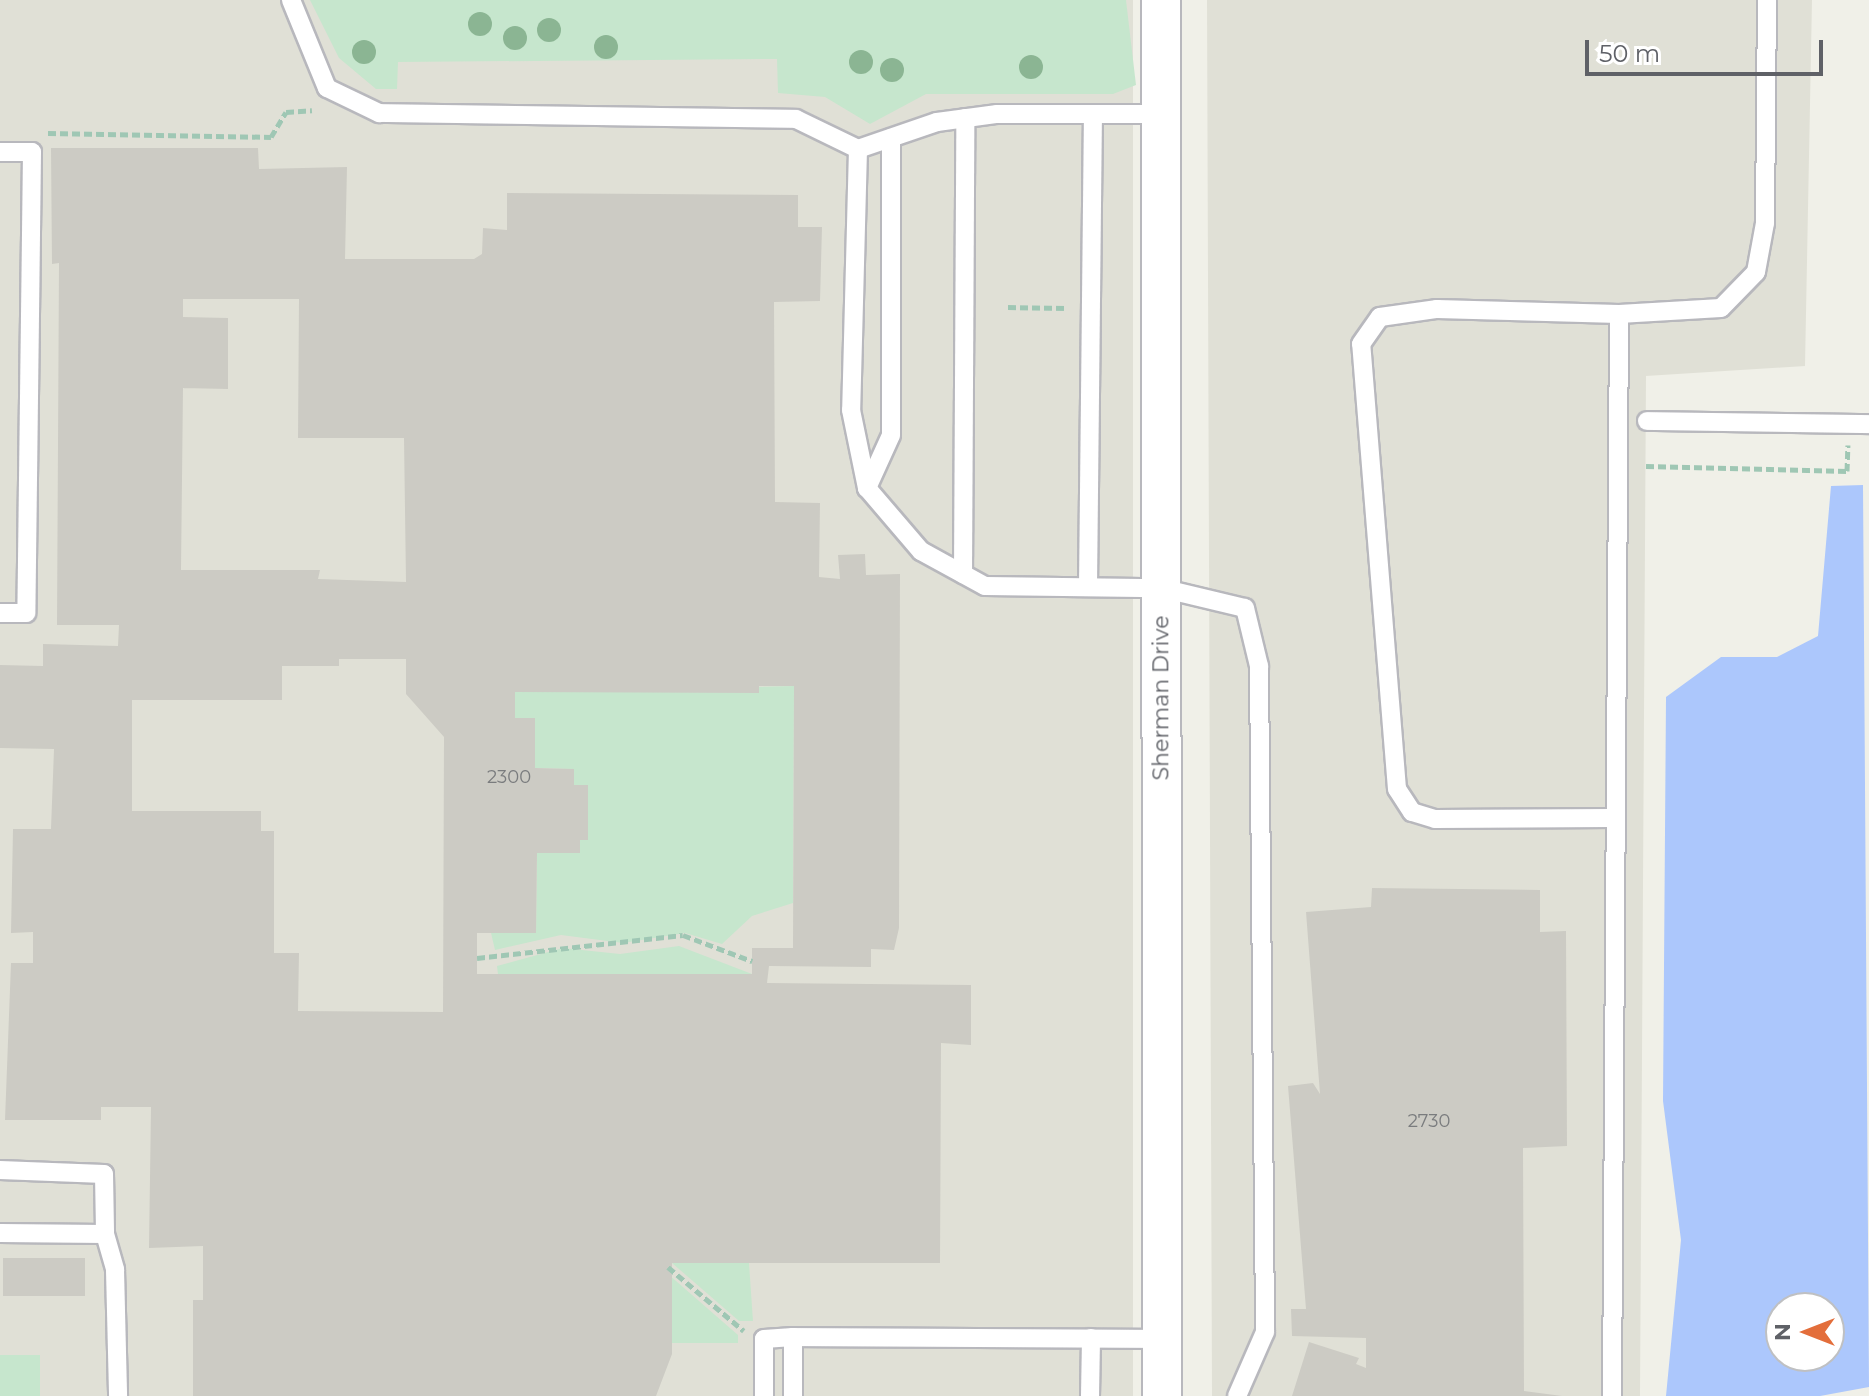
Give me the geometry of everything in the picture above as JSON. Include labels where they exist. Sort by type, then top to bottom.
[{"type":"street","name":"Sherman Drive","points":[[1161,0],[1162,1396]]},
{"type":"lane","points":[[291,0],[327,88],[379,113],[796,119],[858,149],[965,118],[1161,114]]},
{"type":"lane","points":[[1612,818],[1435,819],[1412,812],[1397,789],[1361,344],[1380,317],[1437,309],[1619,314],[1721,308],[1756,272],[1765,223],[1767,0]]},
{"type":"lane","points":[[1088,587],[1093,114]]},
{"type":"lane","points":[[963,574],[965,118]]},
{"type":"lane","points":[[867,488],[891,435],[891,138]]},
{"type":"lane","points":[[858,149],[851,410],[867,488],[921,551],[985,586],[1161,588],[1245,608],[1259,666],[1265,1332],[1237,1396]]},
{"type":"lane","points":[[0,152],[32,152],[32,182],[26,613],[0,613]]},
{"type":"lane","points":[[1612,1396],[1612,818],[1619,314]]},
{"type":"lane","points":[[1647,421],[1869,424]]},
{"type":"lane","points":[[0,1170],[104,1174],[105,1234],[115,1270],[118,1396]]},
{"type":"lane","points":[[0,1233],[105,1234]]},
{"type":"lane","points":[[793,1337],[793,1396]]},
{"type":"lane","points":[[1090,1396],[1091,1338]]},
{"type":"lane","points":[[764,1396],[764,1339],[1161,1339]]},
{"type":"path","points":[[47,149],[47,133],[271,137],[286,112],[312,110]]},
{"type":"path","points":[[1008,307],[1091,308]]},
{"type":"path","points":[[1646,466],[1847,471],[1848,441],[1859,441]]},
{"type":"path","points":[[477,958],[683,935],[752,961]]},
{"type":"path","points":[[668,1267],[745,1332]]},
{"type":"shaded area","points":[[0,0],[1133,0],[1133,1396],[0,1396]]},
{"type":"shaded area","points":[[1207,0],[1812,0],[1805,366],[1646,376],[1640,1396],[1212,1396]]},
{"type":"green space","points":[[310,0],[1126,0],[1136,85],[1113,94],[926,94],[870,124],[825,97],[778,93],[777,59],[398,62],[397,89],[376,89],[339,58]]},
{"type":"green space","points":[[794,686],[793,903],[752,916],[722,944],[685,933],[623,943],[561,935],[495,950],[491,933],[536,933],[537,853],[579,853],[580,840],[588,840],[588,786],[574,785],[573,769],[535,768],[515,718],[515,692]]},
{"type":"green space","points":[[679,946],[752,974],[498,974],[497,966],[563,948],[620,954]]},
{"type":"green space","points":[[672,1263],[749,1263],[753,1321],[739,1321]]},
{"type":"green space","points":[[668,1274],[738,1335],[738,1343],[668,1343]]},
{"type":"green space","points":[[0,1355],[40,1355],[40,1396],[0,1396]]},
{"type":"water","points":[[1863,485],[1869,1387],[1820,1396],[1666,1396],[1681,1240],[1663,1101],[1666,697],[1721,657],[1777,657],[1818,636],[1831,486]]},
{"type":"building","points":[[51,148],[258,148],[259,169],[347,167],[345,259],[474,259],[482,254],[483,228],[507,230],[507,193],[798,195],[798,227],[822,227],[820,301],[774,302],[775,502],[820,503],[819,577],[840,579],[838,555],[865,554],[866,575],[900,574],[899,928],[894,950],[871,949],[871,967],[769,966],[767,983],[971,985],[971,1045],[941,1043],[940,1263],[672,1263],[672,1354],[656,1396],[193,1396],[193,1300],[203,1300],[203,1246],[149,1248],[151,1107],[101,1107],[101,1120],[5,1120],[11,963],[33,963],[33,932],[11,933],[13,829],[51,829],[54,749],[0,748],[0,665],[43,666],[43,644],[118,646],[119,625],[57,625],[59,263],[52,264]],"holes":[[[183,299],[299,299],[298,438],[404,438],[406,582],[318,579],[320,570],[181,570],[183,388],[228,389],[228,318],[183,317]],[[339,659],[406,659],[406,694],[444,737],[443,1012],[298,1011],[299,953],[274,953],[274,831],[261,831],[261,811],[132,811],[132,700],[282,700],[282,666],[339,666]],[[759,686],[794,686],[793,948],[752,948],[752,974],[477,974],[477,933],[536,933],[537,853],[580,853],[580,840],[588,840],[588,785],[574,785],[574,769],[535,768],[535,718],[515,718],[515,692],[759,693]]]},
{"type":"building","points":[[1372,888],[1540,890],[1540,932],[1566,931],[1567,1146],[1523,1148],[1524,1391],[1562,1396],[1292,1396],[1309,1342],[1359,1358],[1356,1364],[1366,1368],[1366,1338],[1292,1336],[1291,1309],[1306,1309],[1288,1086],[1313,1083],[1320,1094],[1306,912],[1371,907]]},
{"type":"building","points":[[3,1258],[85,1258],[85,1296],[3,1296]]}]
